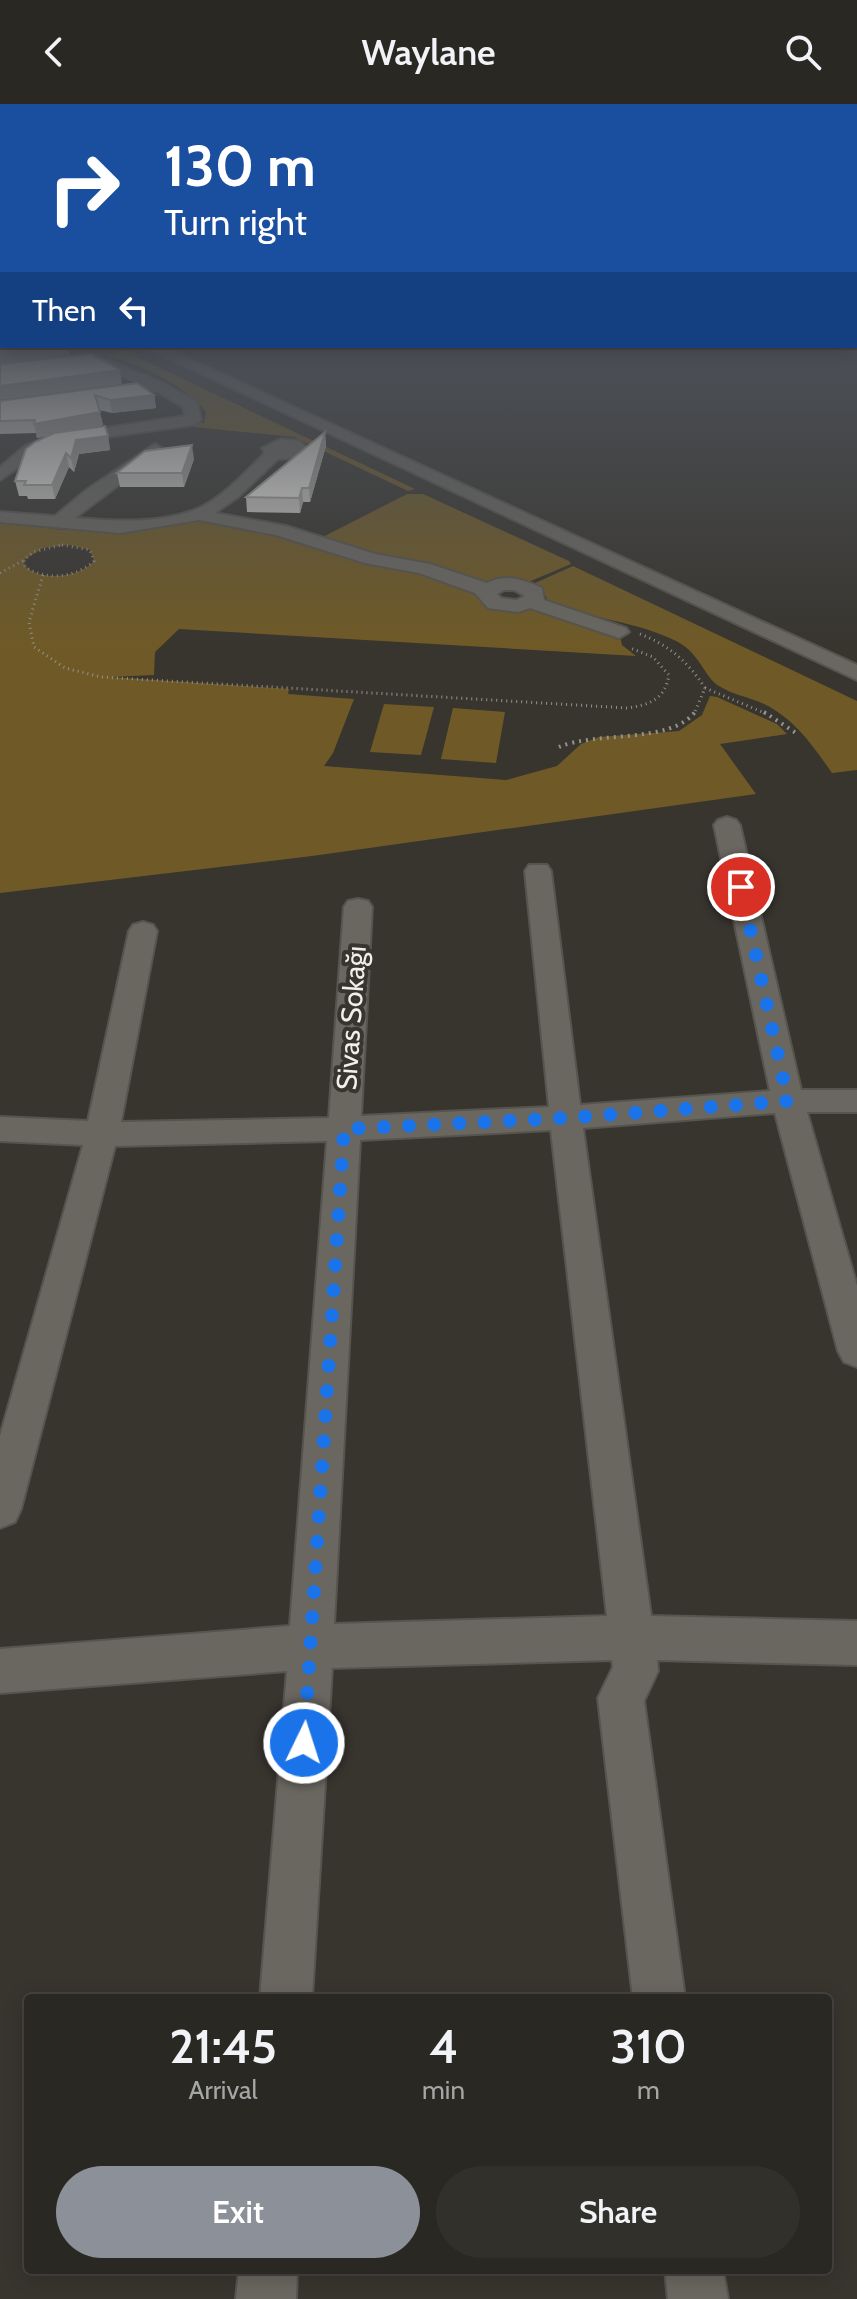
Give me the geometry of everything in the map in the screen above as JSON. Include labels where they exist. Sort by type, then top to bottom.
[{"type":"street","points":[[0,475],[31,450],[49,441]]},
{"type":"street","points":[[58,523],[165,441]]},
{"type":"street","points":[[356,441],[857,673]]},
{"type":"street","points":[[199,515],[232,493],[274,454]]},
{"type":"street","points":[[0,517],[120,527],[199,515],[279,530],[372,559],[423,568],[487,590],[508,583],[524,586],[535,592],[535,599],[531,602],[619,632]]},
{"type":"street","points":[[727,825],[788,1101],[857,1351]]},
{"type":"street","points":[[538,871],[636,1671],[621,1698],[658,1994]]},
{"type":"street","name":"Sivas Sokağı","points":[[286,1994],[358,907]]},
{"type":"street","points":[[0,1509],[102,1134],[143,931]]},
{"type":"street","points":[[0,1129],[102,1134],[344,1129],[566,1118],[788,1101],[857,1101]]},
{"type":"street","points":[[0,1671],[311,1647],[632,1637],[857,1643]]},
{"type":"street","points":[[266,2299],[268,2274]]},
{"type":"street","points":[[695,2274],[698,2299]]},
{"type":"path","points":[[0,573],[33,552],[62,545],[86,548],[95,556],[90,566],[64,575],[43,575],[27,570],[24,560]]},
{"type":"path","points":[[43,575],[29,622],[34,647],[65,668],[101,677],[627,708],[661,699],[668,687],[669,675],[653,657],[622,645],[619,632],[636,633],[663,642],[690,664],[705,688],[761,710],[796,733]]},
{"type":"path","points":[[559,747],[574,739],[593,735],[676,727],[696,712],[705,688]]},
{"type":"shaded area","points":[[303,441],[315,441],[415,489],[408,491]]},
{"type":"shaded area","points":[[407,494],[423,494],[571,564],[526,583],[514,581],[486,597],[619,632],[622,645],[636,656],[179,629],[155,652],[154,675],[111,677],[289,689],[288,694],[354,699],[333,753],[324,766],[506,780],[557,766],[581,744],[599,737],[679,731],[702,715],[710,696],[777,724],[787,734],[720,744],[756,794],[312,856],[0,893],[0,522],[64,530],[212,520],[313,542]],"holes":[[[69,545],[90,550],[94,561],[70,574],[50,576],[25,566],[24,560],[43,548]]]},
{"type":"shaded area","points":[[573,566],[857,701],[857,770],[832,773],[810,743],[785,717],[764,704],[719,686],[692,653],[678,642],[646,629],[549,603],[543,590],[533,584]]},
{"type":"shaded area","points":[[384,704],[434,707],[421,755],[370,752]]},
{"type":"shaded area","points":[[453,708],[505,712],[496,763],[441,759]]},
{"type":"building","points":[[76,441],[71,458],[66,453],[52,485],[24,485],[26,481],[15,481],[26,449],[35,442]]},
{"type":"building","points":[[314,441],[322,441],[309,488],[302,488],[299,498],[246,497]]},
{"type":"building","points":[[192,445],[182,473],[117,473],[145,451]]},
{"type":"route","points":[[304,1743],[344,1129],[566,1118],[788,1101],[741,887]]}]
